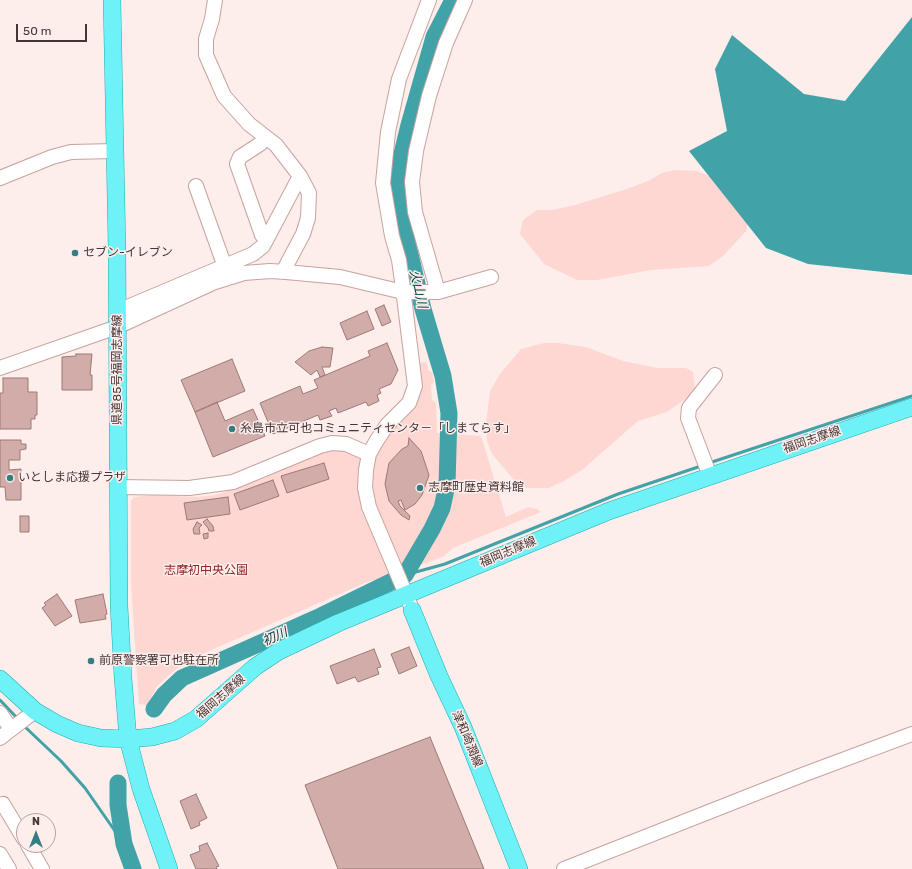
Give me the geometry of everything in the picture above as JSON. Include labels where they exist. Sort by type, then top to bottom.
[{"type":"main road","name":"県道85号福岡志摩線","points":[[112,0],[118,308],[119,606],[128,739],[141,789],[168,869]]},
{"type":"main road","name":"福岡志摩線","points":[[0,679],[35,711],[57,724],[78,733],[101,738],[152,738],[175,730],[196,719],[207,711],[255,667],[279,651],[307,636],[409,602],[609,510],[707,468],[912,407]]},
{"type":"main road","name":"津和崎潤線","points":[[409,602],[439,676],[463,727],[519,869]]},
{"type":"street","points":[[214,0],[212,20],[206,39],[206,55],[224,96],[249,124],[276,145],[300,176],[309,193],[308,218],[303,234],[286,266],[286,272]]},
{"type":"street","points":[[409,602],[369,507],[365,488],[369,454],[387,425],[409,403],[415,386],[406,292],[392,236],[383,183],[388,132],[399,79],[429,0]]},
{"type":"street","points":[[435,293],[415,212],[412,182],[416,151],[429,96],[446,43],[465,0]]},
{"type":"street","points":[[266,137],[260,144],[240,157],[237,164],[262,235],[266,239]]},
{"type":"street","points":[[0,178],[52,157],[71,152],[114,151]]},
{"type":"street","points":[[118,308],[125,308],[253,254],[262,246],[300,176]]},
{"type":"street","points":[[196,186],[225,267]]},
{"type":"street","points":[[0,368],[117,327],[215,282],[244,273],[270,271],[340,277],[406,292],[435,293],[491,276]]},
{"type":"street","points":[[707,468],[688,418],[689,408],[715,375]]},
{"type":"street","points":[[119,487],[189,488],[233,482],[320,446],[332,443],[346,444],[369,454]]},
{"type":"street","points":[[0,713],[8,731],[35,711]]},
{"type":"street","points":[[564,869],[805,774],[912,734]]},
{"type":"street","points":[[0,806],[3,804],[16,826]]},
{"type":"street","points":[[33,853],[42,869]]},
{"type":"street","points":[[0,854],[9,869]]},
{"type":"green space","points":[[675,170],[697,171],[711,177],[749,220],[746,231],[723,256],[709,266],[651,270],[597,280],[577,280],[544,264],[520,234],[523,220],[537,210],[552,210],[575,205],[627,189],[648,181],[662,173]]},
{"type":"green space","points":[[544,343],[558,343],[586,347],[623,361],[657,368],[686,368],[693,372],[695,389],[690,396],[667,412],[638,421],[582,470],[564,481],[549,488],[527,488],[514,480],[492,454],[487,441],[486,423],[490,391],[500,374],[521,349]]},
{"type":"green space","name":"志摩初中央公園","points":[[426,362],[429,371],[432,372],[434,382],[431,385],[432,400],[436,403],[437,433],[481,436],[506,517],[528,507],[537,509],[541,512],[453,548],[444,556],[384,579],[369,581],[200,655],[184,663],[157,686],[147,705],[139,704],[131,584],[131,501],[134,497],[152,495],[198,497],[216,495],[257,481],[327,451],[337,449],[361,454],[398,420],[419,363]]},
{"type":"water","points":[[912,17],[912,275],[808,264],[766,248],[689,151],[727,131],[715,69],[732,35],[804,94],[845,101]]},
{"type":"building","points":[[384,305],[391,322],[382,326],[375,309]]},
{"type":"building","points":[[367,311],[374,329],[347,340],[340,323]]},
{"type":"building","points":[[387,343],[398,370],[391,384],[379,389],[381,393],[377,395],[379,401],[368,406],[366,402],[338,413],[336,408],[329,411],[332,416],[320,420],[318,415],[273,434],[260,403],[300,386],[303,394],[318,388],[314,380],[370,356],[368,351]]},
{"type":"building","points":[[322,347],[333,348],[330,367],[322,367],[325,375],[320,377],[317,370],[311,375],[295,362],[309,351]]},
{"type":"building","points":[[76,354],[92,354],[90,375],[92,375],[92,390],[62,390],[62,357],[76,356]]},
{"type":"building","points":[[232,359],[245,391],[195,412],[181,380]]},
{"type":"building","points":[[3,378],[28,378],[28,392],[37,392],[37,415],[35,415],[35,419],[31,419],[31,429],[0,429],[0,393],[3,393]]},
{"type":"building","name":"糸島市立可也コミュニティセンタ－「しまてらす」","points":[[217,402],[225,421],[253,409],[265,436],[213,457],[195,412]]},
{"type":"building","points":[[409,438],[421,451],[429,475],[422,495],[415,504],[405,510],[401,500],[398,501],[400,506],[410,516],[409,520],[401,515],[389,501],[385,484],[389,463],[402,449],[408,446]]},
{"type":"building","name":"いとしま応援プラザ","points":[[0,440],[21,440],[21,444],[26,444],[26,449],[20,450],[20,460],[9,460],[9,470],[21,469],[21,500],[6,500],[5,487],[0,487]]},
{"type":"building","points":[[324,463],[329,479],[287,493],[281,476]]},
{"type":"building","points":[[273,480],[279,496],[240,510],[234,494]]},
{"type":"building","points":[[228,497],[230,514],[187,520],[184,503]]},
{"type":"building","points":[[20,516],[29,516],[29,532],[20,532]]},
{"type":"building","points":[[207,519],[213,526],[214,531],[209,531],[203,522]]},
{"type":"building","points":[[197,522],[202,525],[199,528],[200,534],[194,534],[193,529]]},
{"type":"building","points":[[208,533],[208,538],[204,539],[203,534]]},
{"type":"building","points":[[57,594],[72,616],[55,626],[42,608],[46,605],[44,603]]},
{"type":"building","points":[[103,594],[107,614],[105,615],[106,619],[80,623],[75,600]]},
{"type":"building","points":[[409,647],[417,666],[399,674],[391,654]]},
{"type":"building","points":[[374,649],[381,667],[377,668],[379,674],[358,682],[355,677],[337,684],[330,666]]},
{"type":"building","points":[[430,737],[484,869],[338,869],[305,785]]},
{"type":"building","points":[[196,794],[207,818],[199,822],[200,825],[191,829],[180,801]]},
{"type":"building","points":[[207,843],[219,866],[216,867],[217,869],[196,869],[190,855],[200,851],[199,846]]},
{"type":"waterway","name":"火山川","points":[[154,709],[164,695],[182,678],[321,616],[405,575],[432,529],[442,508],[447,485],[449,413],[443,376],[423,309],[399,208],[399,166],[434,37],[453,0]]},
{"type":"waterway","points":[[709,463],[912,396]]},
{"type":"waterway","points":[[405,575],[445,564],[618,494],[701,466]]},
{"type":"waterway","points":[[0,700],[18,719]]},
{"type":"waterway","points":[[23,725],[61,761],[85,788],[124,844]]},
{"type":"waterway","name":"初川","points":[[118,783],[118,805],[124,844],[133,869]]},
{"type":"place","name":"セブン-イレブン","points":[[75,253]]},
{"type":"place","name":"糸島市立可也コミュニティセンタ－「しまてらす」","points":[[232,429]]},
{"type":"place","name":"いとしま応援プラザ","points":[[10,478]]},
{"type":"place","name":"志摩町歴史資料館","points":[[420,488]]},
{"type":"place","name":"前原警察署可也駐在所","points":[[91,661]]}]
